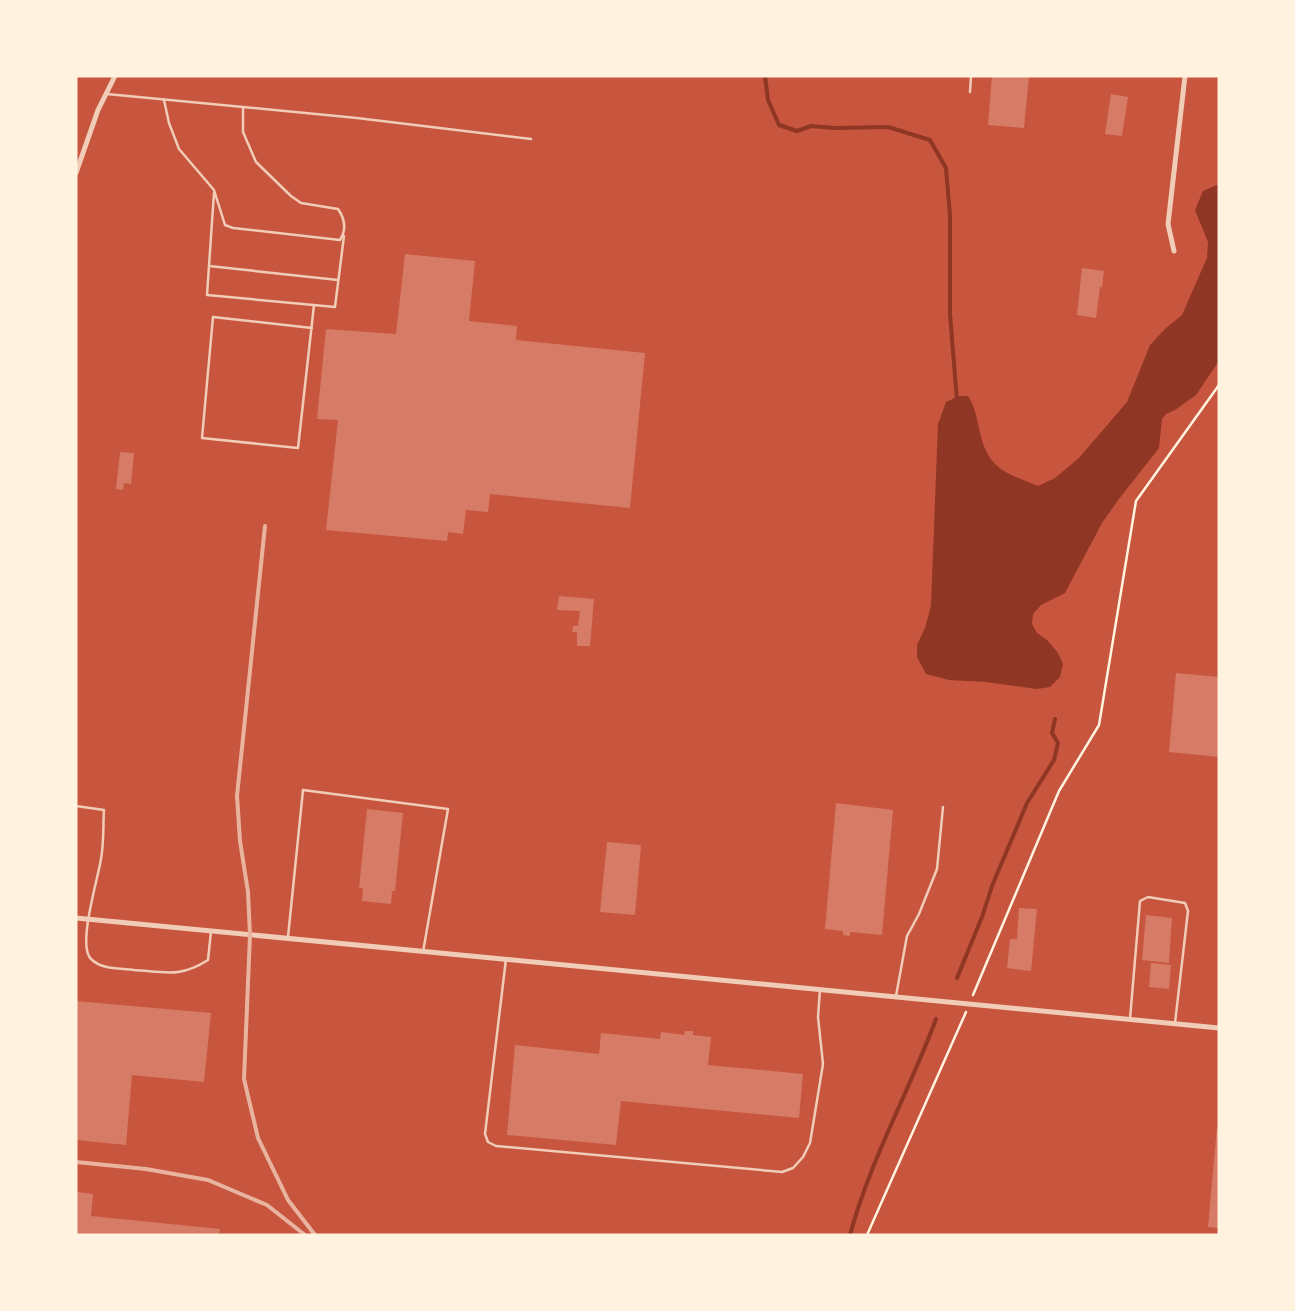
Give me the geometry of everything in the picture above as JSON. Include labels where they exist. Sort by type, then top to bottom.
[{"type":"street","points":[[76,173],[98,110],[116,76]]},
{"type":"street","points":[[1174,251],[1168,224],[1185,76]]},
{"type":"street","points":[[76,918],[1219,1028]]},
{"type":"lane","points":[[970,92],[971,76]]},
{"type":"lane","points":[[107,94],[357,118],[531,140]]},
{"type":"lane","points":[[164,100],[169,123],[179,149],[214,190],[225,225],[233,228],[340,240],[344,234]]},
{"type":"lane","points":[[214,190],[207,295],[335,307],[345,223],[343,215],[338,209],[302,203],[291,196],[256,162],[243,132],[244,108]]},
{"type":"lane","points":[[209,266],[338,280]]},
{"type":"lane","points":[[312,328],[213,317],[202,438],[298,448],[312,328],[314,305]]},
{"type":"lane","points":[[288,939],[303,790],[448,809],[423,952]]},
{"type":"lane","points":[[76,806],[104,810],[102,857],[88,919],[85,946],[90,959],[102,967],[177,973],[194,969],[208,960],[211,931]]},
{"type":"lane","points":[[896,996],[907,936],[919,914],[937,869],[943,807]]},
{"type":"lane","points":[[1130,1019],[1140,901],[1148,897],[1185,903],[1188,911],[1175,1024]]},
{"type":"lane","points":[[506,959],[485,1134],[488,1142],[496,1146],[782,1172],[793,1168],[803,1157],[810,1143],[823,1064],[818,1016],[820,989]]},
{"type":"path","points":[[867,1235],[970,1003],[1059,791],[1099,725],[1136,501],[1219,385]]},
{"type":"shaded area","points":[[1219,184],[1219,361],[1196,395],[1166,414],[1162,419],[1159,448],[1102,523],[1065,593],[1041,605],[1033,614],[1032,624],[1037,633],[1047,640],[1058,653],[1063,664],[1060,677],[1050,687],[1037,689],[986,682],[949,680],[926,674],[917,657],[917,645],[925,628],[931,606],[938,424],[946,402],[959,396],[968,396],[974,408],[982,442],[987,452],[992,461],[1006,472],[1038,486],[1055,478],[1079,458],[1127,402],[1150,345],[1182,315],[1207,258],[1208,242],[1195,210],[1203,191]]},
{"type":"building","points":[[992,76],[1029,76],[1024,128],[988,125]]},
{"type":"building","points":[[1111,94],[1128,97],[1122,136],[1105,134]]},
{"type":"building","points":[[405,254],[475,261],[469,321],[517,326],[516,340],[645,353],[630,508],[490,494],[488,512],[466,510],[463,534],[448,532],[447,541],[326,530],[338,420],[317,419],[326,329],[396,334]]},
{"type":"building","points":[[1082,268],[1104,271],[1096,318],[1077,315]]},
{"type":"building","points":[[120,452],[134,453],[131,484],[124,483],[123,490],[116,489]]},
{"type":"building","points":[[559,596],[594,599],[590,646],[577,646],[577,632],[572,632],[573,626],[578,626],[580,611],[557,610]]},
{"type":"building","points":[[1176,673],[1219,677],[1219,757],[1169,752]]},
{"type":"building","points":[[836,803],[893,810],[882,935],[850,932],[850,936],[843,935],[843,931],[825,929]]},
{"type":"building","points":[[367,809],[403,813],[395,891],[392,891],[391,904],[362,901],[363,888],[359,888]]},
{"type":"building","points":[[607,842],[641,845],[635,915],[600,912]]},
{"type":"building","points":[[1019,908],[1037,909],[1031,971],[1007,968],[1010,939],[1017,939]]},
{"type":"building","points":[[1146,915],[1172,918],[1169,963],[1142,960]]},
{"type":"building","points":[[1151,963],[1171,965],[1169,989],[1149,987]]},
{"type":"building","points":[[76,1001],[211,1013],[204,1082],[132,1075],[126,1145],[76,1140]]},
{"type":"building","points":[[685,1031],[693,1031],[693,1035],[711,1037],[708,1065],[803,1074],[799,1118],[621,1101],[616,1145],[507,1135],[515,1045],[599,1054],[601,1033],[660,1039],[661,1032],[684,1035]]},
{"type":"building","points":[[1217,1127],[1219,1127],[1219,1228],[1208,1227]]},
{"type":"building","points":[[76,1192],[93,1194],[91,1216],[220,1229],[219,1235],[76,1235]]},
{"type":"waterway","points":[[765,76],[768,100],[779,125],[797,131],[811,126],[835,128],[888,127],[930,140],[946,168],[950,216],[950,314],[957,401]]},
{"type":"waterway","points":[[957,978],[982,917],[992,886],[1027,803],[1054,760],[1058,743],[1052,733],[1055,719]]},
{"type":"waterway","points":[[850,1235],[868,1180],[936,1019]]},
{"type":"railway","points":[[265,526],[237,796],[240,841],[248,892],[250,935],[244,1079],[258,1138],[288,1200],[315,1235]]},
{"type":"railway","points":[[76,1162],[146,1169],[208,1180],[267,1205],[305,1235]]}]
